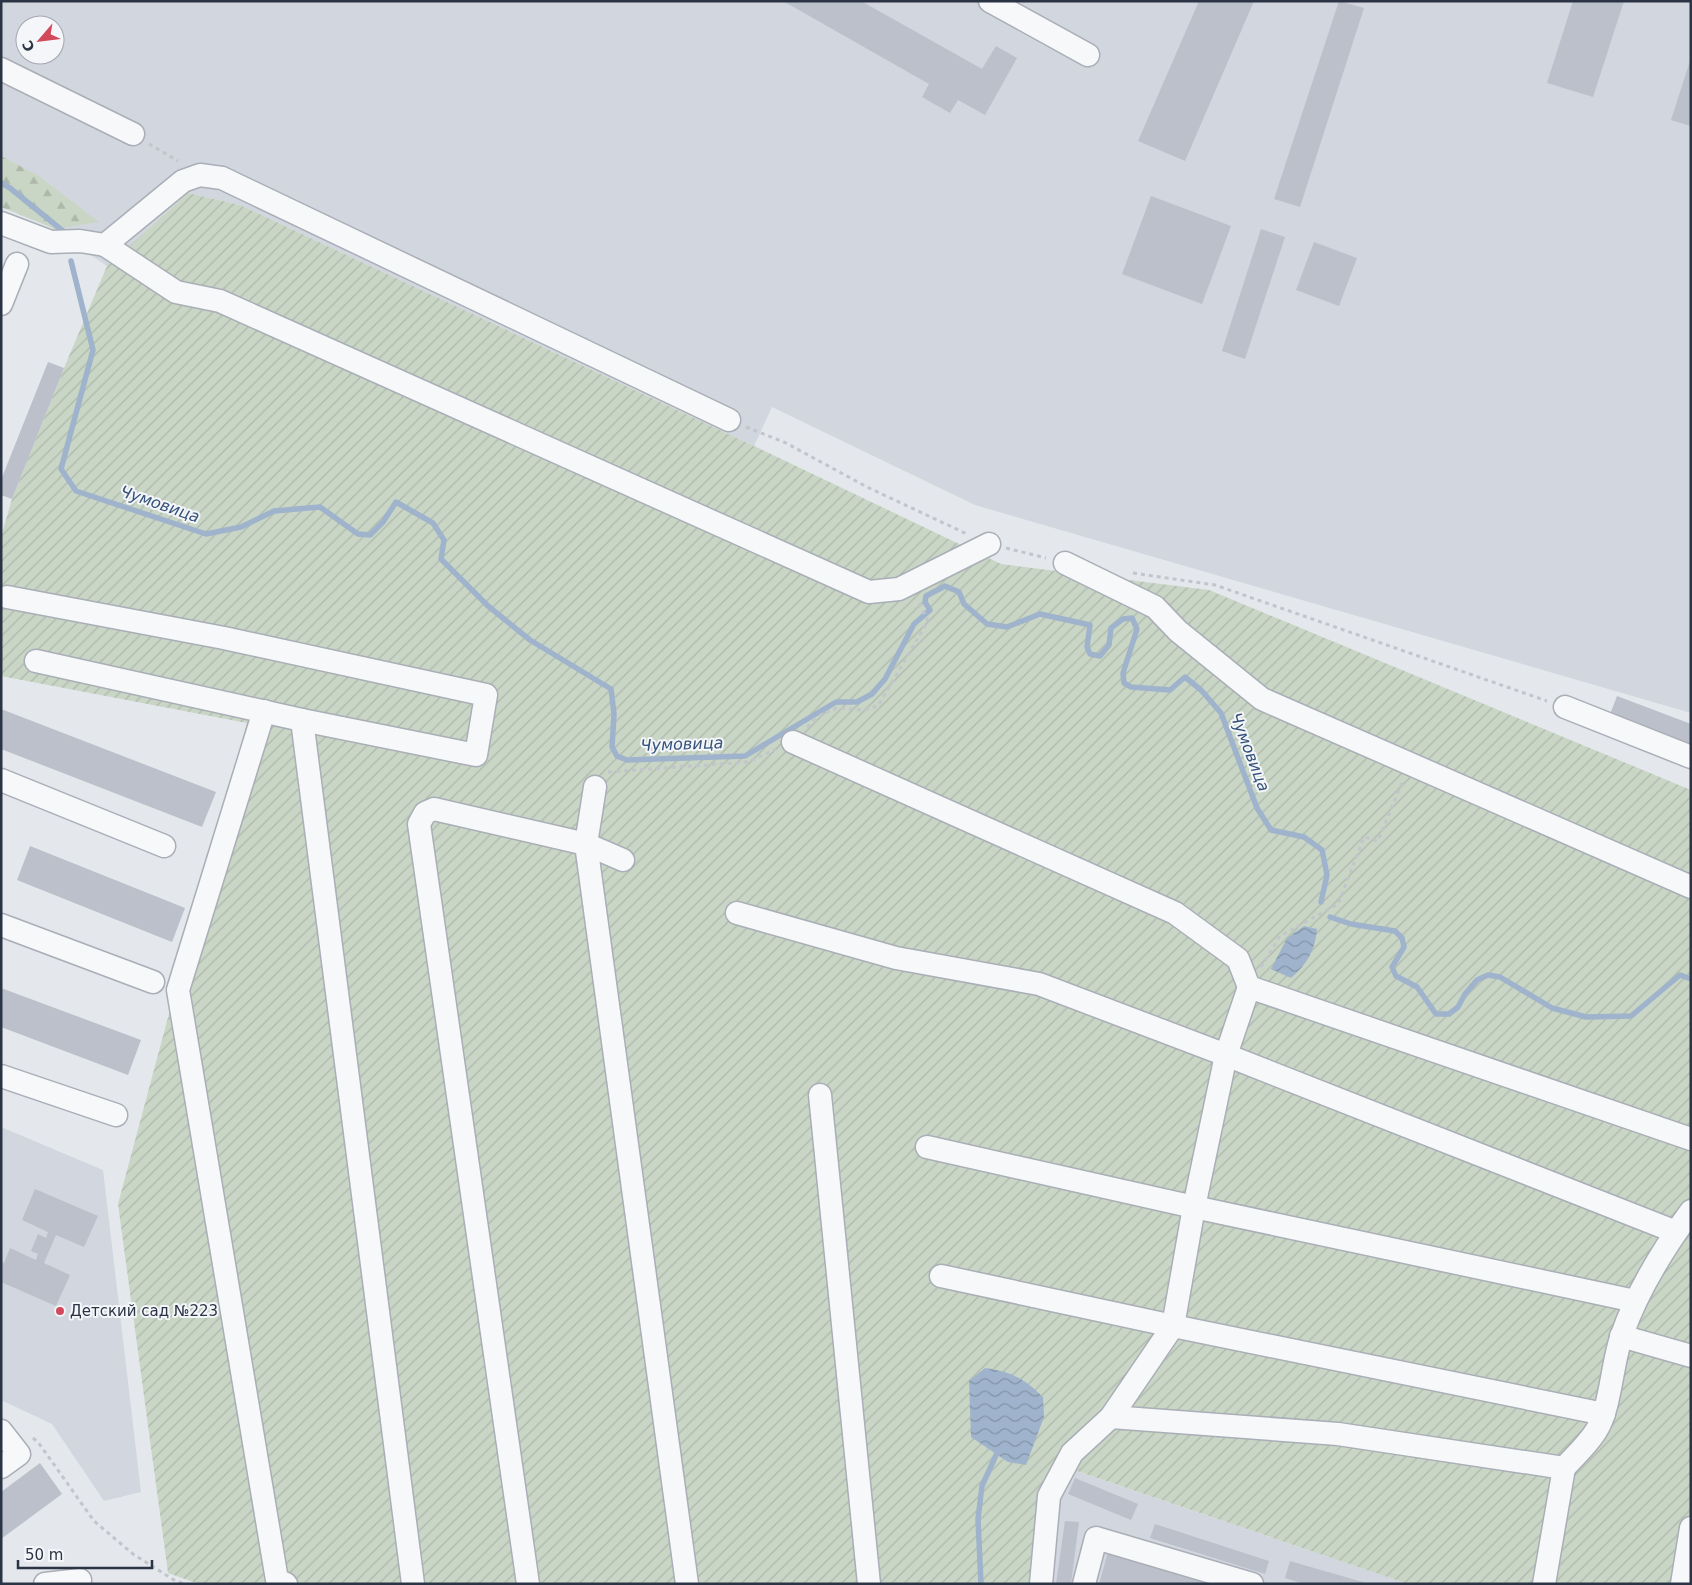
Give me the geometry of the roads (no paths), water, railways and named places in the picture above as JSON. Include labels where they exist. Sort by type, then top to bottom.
[{"type":"street","points":[[990,1],[1088,55]]},
{"type":"street","points":[[1,69],[133,134]]},
{"type":"street","points":[[106,244],[183,181],[200,175],[222,178],[729,420]]},
{"type":"street","points":[[1,223],[51,242],[106,244],[176,292],[220,301],[870,592],[899,589],[989,544]]},
{"type":"street","points":[[1,304],[17,264]]},
{"type":"street","points":[[1065,562],[1155,607],[1178,631],[1262,699],[1691,887]]},
{"type":"street","points":[[7,597],[224,638],[486,694],[476,755],[302,720],[36,661]]},
{"type":"street","points":[[1565,708],[1691,757]]},
{"type":"street","points":[[264,711],[178,990],[277,1580],[286,1584]]},
{"type":"street","points":[[302,720],[413,1584]]},
{"type":"street","points":[[793,742],[1175,913],[1238,959],[1249,987],[1226,1055],[1194,1207],[1174,1326],[1111,1417],[1072,1453],[1048,1496],[1041,1584]]},
{"type":"street","points":[[1,780],[164,846]]},
{"type":"street","points":[[595,787],[586,844],[686,1584]]},
{"type":"street","points":[[528,1584],[419,824],[425,813],[434,809],[586,844],[623,860]]},
{"type":"street","points":[[737,913],[896,958],[1039,984],[1226,1055],[1676,1232]]},
{"type":"street","points":[[1,925],[153,982]]},
{"type":"street","points":[[1249,987],[1691,1139]]},
{"type":"street","points":[[1,1076],[116,1114]]},
{"type":"street","points":[[820,1095],[869,1584]]},
{"type":"street","points":[[927,1147],[1194,1207],[1635,1301]]},
{"type":"street","points":[[1544,1584],[1564,1468],[1597,1430],[1604,1414],[1621,1336],[1635,1301],[1676,1232],[1691,1211]]},
{"type":"street","points":[[941,1276],[1604,1414]]},
{"type":"street","points":[[1621,1336],[1691,1356]]},
{"type":"street","points":[[1111,1417],[1338,1434],[1564,1468]]},
{"type":"street","points":[[1,1430],[19,1454],[1,1467]]},
{"type":"street","points":[[1682,1584],[1691,1528]]},
{"type":"street","points":[[1084,1584],[1096,1538],[1252,1584]]},
{"type":"street","points":[[45,1584],[80,1580]]},
{"type":"water","points":[[1304,926],[1317,929],[1312,950],[1302,968],[1291,978],[1271,969],[1287,938]]},
{"type":"water","points":[[985,1368],[1017,1377],[1043,1397],[1044,1417],[1026,1465],[1008,1462],[971,1437],[969,1381]]},
{"type":"waterway","name":"Чумовица","points":[[1,183],[10,188],[63,231]]},
{"type":"waterway","name":"Чумовица","points":[[71,261],[93,350],[61,469],[76,491],[206,534],[241,527],[274,511],[320,507],[358,534],[370,535],[383,522],[396,502],[433,523],[444,540],[441,559],[488,606],[530,640],[611,689],[614,714],[612,747],[617,756],[627,760],[745,756],[836,702],[857,702],[872,694],[885,679],[914,624],[930,610],[925,602],[926,596],[945,586],[959,592],[964,604],[987,624],[1007,627],[1040,614],[1090,625],[1087,647],[1090,654],[1100,656],[1109,645],[1111,628],[1123,619],[1132,618],[1137,629],[1123,673],[1124,683],[1131,687],[1170,690],[1185,677],[1201,690],[1221,713],[1257,808],[1271,830],[1304,837],[1322,850],[1327,875],[1321,902]]},
{"type":"waterway","name":"Чумовица","points":[[1330,917],[1351,924],[1395,931],[1402,938],[1404,947],[1392,967],[1396,976],[1417,987],[1436,1014],[1449,1014],[1458,1007],[1465,994],[1477,980],[1488,975],[1500,977],[1552,1008],[1586,1017],[1631,1016],[1680,975],[1691,979]]},
{"type":"waterway","points":[[981,1584],[978,1519],[982,1486],[997,1453]]},
{"type":"place","name":"Детский сад №223","points":[[60,1311]]}]
